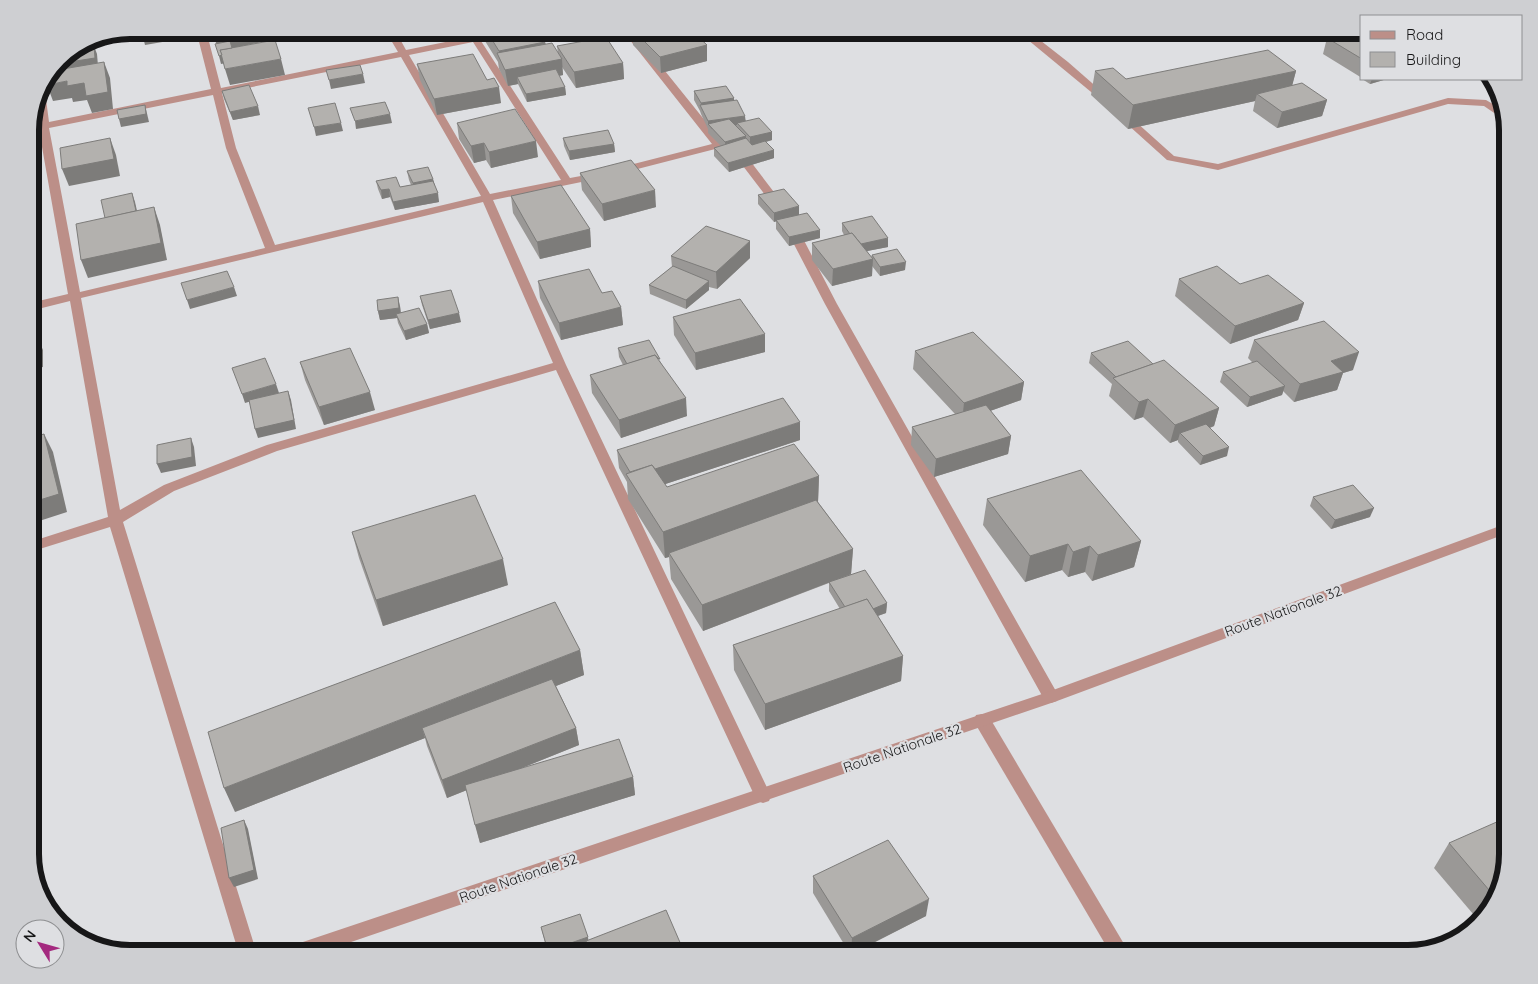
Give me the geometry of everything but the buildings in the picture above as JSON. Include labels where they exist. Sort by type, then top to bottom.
[{"type":"street","points":[[204,39],[231,148],[271,249]]},
{"type":"street","points":[[394,39],[487,198],[560,365],[763,796]]},
{"type":"street","points":[[39,128],[402,54],[457,39]]},
{"type":"street","points":[[475,39],[568,183]]},
{"type":"street","points":[[634,39],[719,145],[748,164],[778,204],[831,304],[1051,696]]},
{"type":"street","points":[[1033,39],[1065,64],[1171,158],[1218,167],[1448,101],[1486,103],[1497,110]]},
{"type":"street","points":[[39,137],[74,296],[115,520],[245,945]]},
{"type":"street","points":[[39,305],[487,198],[568,183],[719,145]]},
{"type":"street","points":[[39,544],[115,520],[169,488],[272,448],[560,365]]},
{"type":"street","name":"Route Nationale 32","points":[[318,945],[763,796],[1051,696],[1499,531]]},
{"type":"street","points":[[982,720],[1116,945]]}]
